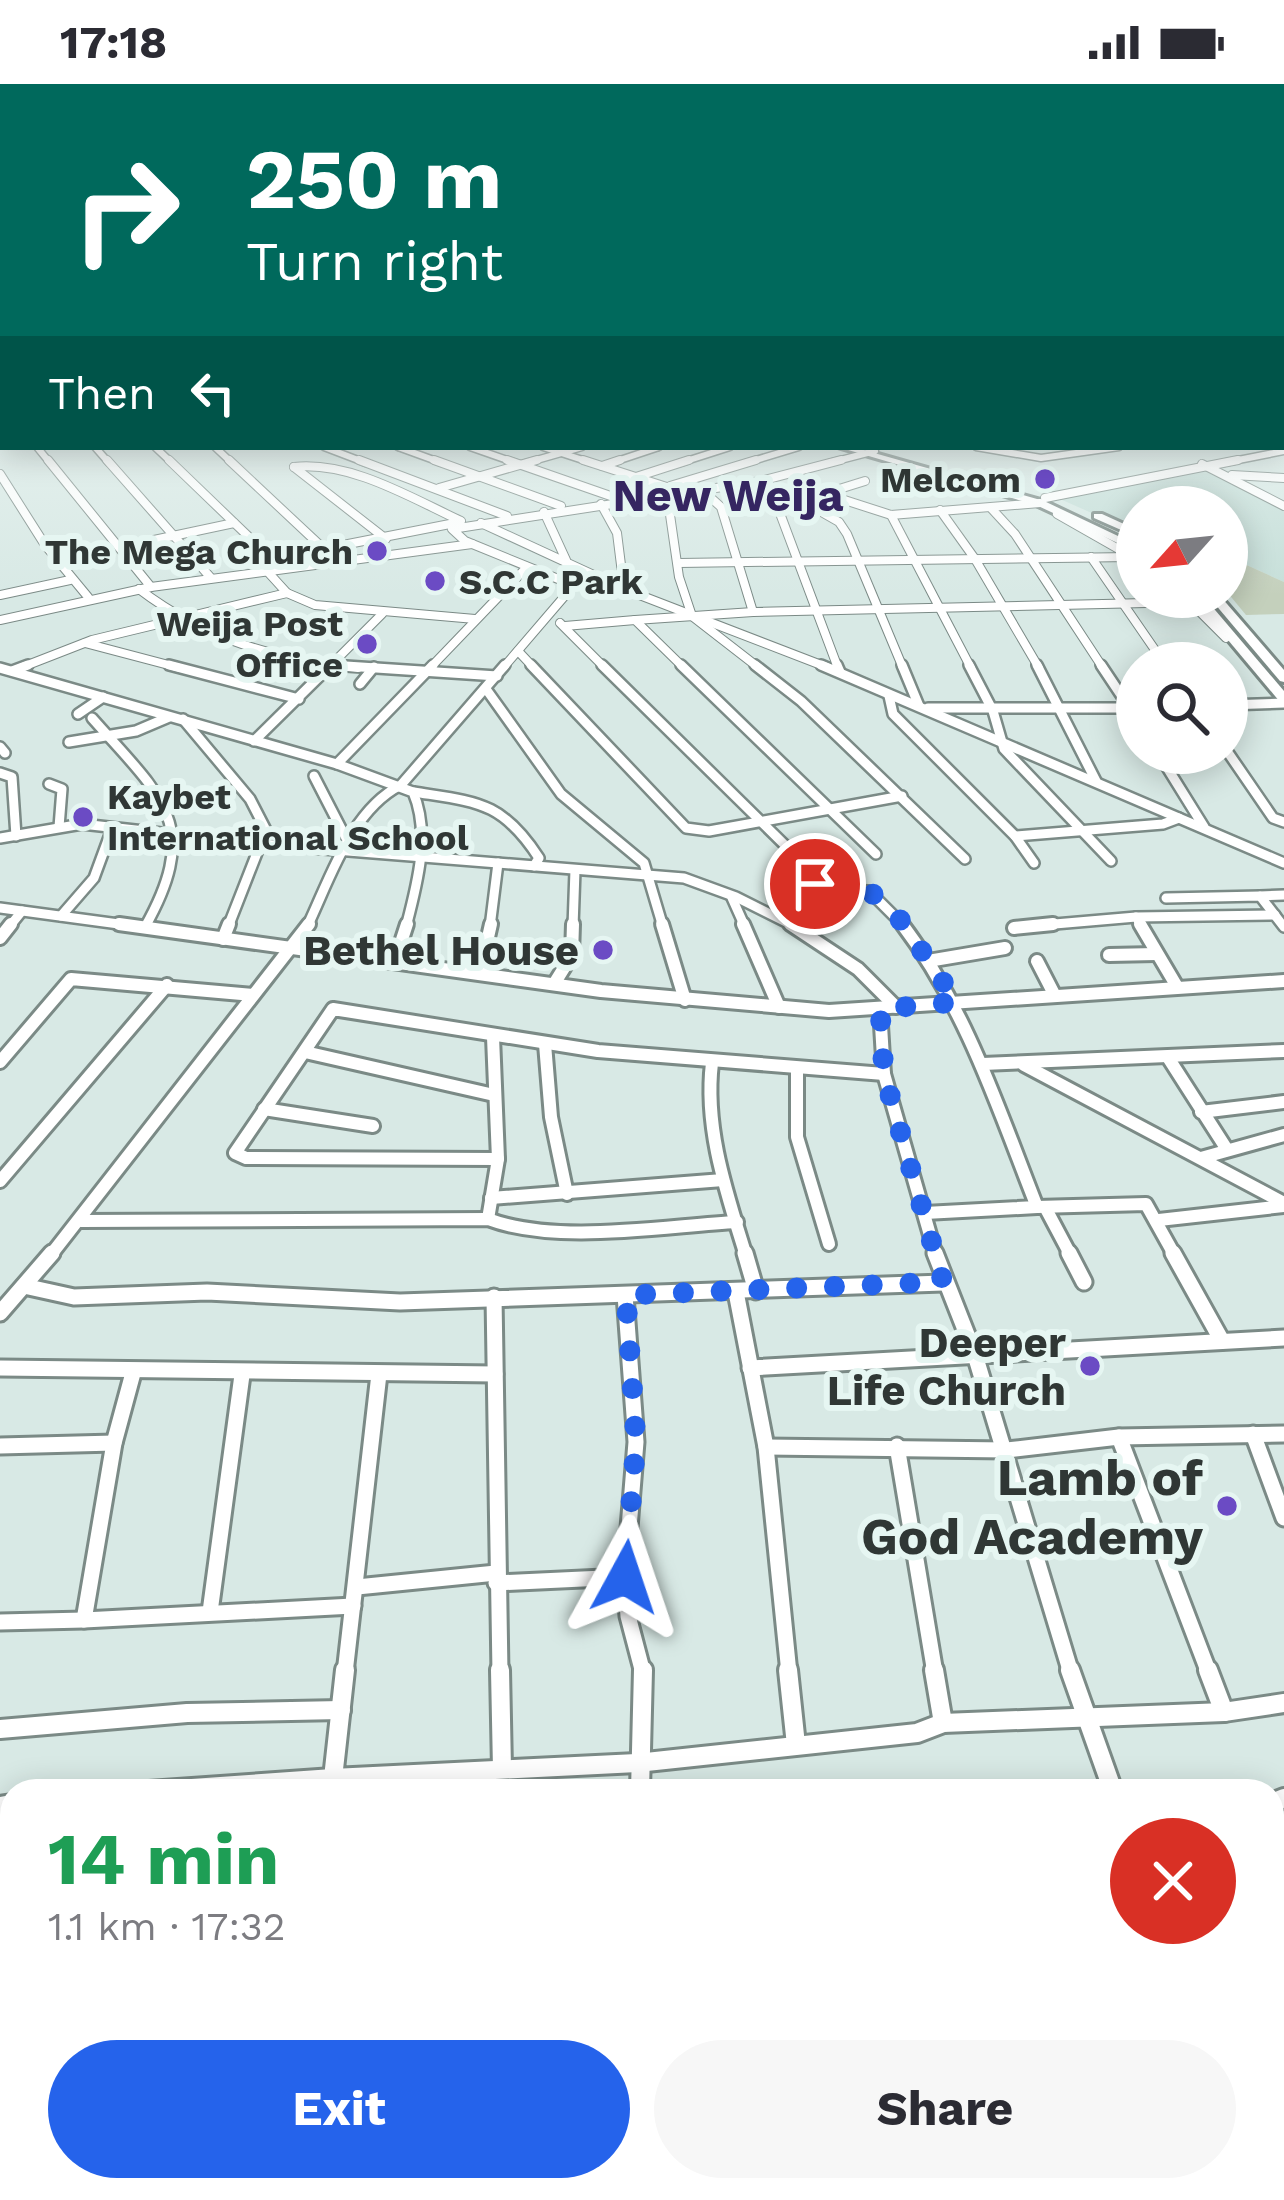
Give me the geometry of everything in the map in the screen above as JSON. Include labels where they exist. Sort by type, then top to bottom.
[{"type":"highway","points":[[861,452],[929,466],[1116,528]]},
{"type":"highway","points":[[1043,501],[1116,544]]},
{"type":"highway","points":[[1043,501],[1116,543]]},
{"type":"highway","points":[[1208,618],[1246,662],[1258,667]]},
{"type":"highway","points":[[1210,618],[1284,701]]},
{"type":"highway","points":[[1236,618],[1284,678]]},
{"type":"street","points":[[40,450],[151,586]]},
{"type":"street","points":[[98,450],[212,578]]},
{"type":"street","points":[[158,450],[281,569]]},
{"type":"street","points":[[218,450],[324,549]]},
{"type":"street","points":[[332,450],[508,517]]},
{"type":"street","points":[[406,450],[568,509]]},
{"type":"street","points":[[478,450],[623,501]]},
{"type":"street","points":[[552,450],[680,492],[837,463],[861,452]]},
{"type":"street","points":[[439,488],[572,450]]},
{"type":"street","points":[[601,466],[650,450]]},
{"type":"street","points":[[636,477],[721,450]]},
{"type":"street","points":[[272,559],[464,523],[623,501],[790,450]]},
{"type":"street","points":[[994,450],[1041,458],[1098,450]]},
{"type":"street","points":[[1245,450],[1255,455]]},
{"type":"street","points":[[827,494],[891,514],[991,508],[1284,451]]},
{"type":"street","points":[[386,539],[294,466],[311,464],[352,475],[464,523]]},
{"type":"street","points":[[1202,464],[1284,506]]},
{"type":"street","points":[[0,474],[70,580],[88,597]]},
{"type":"street","points":[[1224,476],[1284,478]]},
{"type":"street","points":[[840,672],[778,508],[865,481]]},
{"type":"street","points":[[701,489],[721,507],[753,612]]},
{"type":"street","points":[[668,490],[692,616],[800,701],[965,860]]},
{"type":"street","points":[[1269,497],[1284,495]]},
{"type":"street","points":[[804,502],[839,522],[922,707]]},
{"type":"street","points":[[601,504],[617,533],[624,589]]},
{"type":"street","points":[[991,508],[1032,558],[1116,682]]},
{"type":"street","points":[[940,510],[975,559],[1063,710],[1096,781]]},
{"type":"street","points":[[544,512],[566,560]]},
{"type":"street","points":[[891,514],[993,711],[1004,749],[1111,862]]},
{"type":"street","points":[[480,522],[624,589],[840,672],[1284,863]]},
{"type":"street","points":[[121,547],[234,523]]},
{"type":"street","points":[[0,1313],[81,1221],[190,1072],[305,932],[346,847],[379,796],[401,784],[571,587],[472,544],[451,530],[464,523]]},
{"type":"street","points":[[0,620],[151,586],[472,544]]},
{"type":"street","points":[[679,563],[1116,556]]},
{"type":"street","points":[[1091,557],[1116,592]]},
{"type":"street","points":[[337,764],[527,567]]},
{"type":"street","points":[[267,571],[287,593],[322,607],[475,620]]},
{"type":"street","points":[[1,594],[70,580]]},
{"type":"street","points":[[139,589],[178,619],[228,646],[333,664],[497,676]]},
{"type":"street","points":[[12,671],[82,643],[287,593]]},
{"type":"street","points":[[565,626],[753,612],[1116,604]]},
{"type":"street","points":[[254,740],[382,614]]},
{"type":"street","points":[[546,619],[565,626],[798,858]]},
{"type":"street","points":[[635,620],[729,715],[835,809],[876,854]]},
{"type":"street","points":[[82,643],[298,699]]},
{"type":"street","points":[[518,651],[686,829],[699,832],[902,796]]},
{"type":"street","points":[[0,668],[337,764],[413,792],[420,802],[419,858],[413,904],[395,961]]},
{"type":"street","points":[[360,684],[374,668]]},
{"type":"street","points":[[487,689],[562,794],[644,863],[686,1000]]},
{"type":"street","points":[[889,696],[893,714],[1016,836],[1034,863]]},
{"type":"street","points":[[78,714],[103,697]]},
{"type":"street","points":[[1248,704],[1284,701]]},
{"type":"street","points":[[922,707],[1116,709]]},
{"type":"street","points":[[69,742],[136,731],[176,717]]},
{"type":"street","points":[[176,717],[250,799],[266,830],[224,939]]},
{"type":"street","points":[[92,718],[166,805],[177,834],[173,871],[145,928]]},
{"type":"street","points":[[0,773],[12,777],[16,836]]},
{"type":"street","points":[[1171,774],[1204,828]]},
{"type":"street","points":[[1242,774],[1273,818],[1284,822]]},
{"type":"street","points":[[314,776],[346,847]]},
{"type":"street","points":[[49,784],[62,789],[59,827]]},
{"type":"street","points":[[413,792],[496,806],[529,841],[538,858],[534,866]]},
{"type":"street","points":[[1016,836],[1163,824],[1179,818]]},
{"type":"street","points":[[0,838],[59,827],[112,829],[702,882],[818,941],[888,994],[884,1074],[943,1282],[976,1355],[1085,1719],[1108,1779]]},
{"type":"street","points":[[62,916],[94,878],[112,829]]},
{"type":"street","points":[[479,973],[490,937],[498,863]]},
{"type":"street","points":[[554,984],[572,955],[575,870]]},
{"type":"street","points":[[777,872],[832,895],[869,891],[894,911],[957,1002],[1041,1207],[1084,1282]]},
{"type":"street","points":[[1166,898],[1284,895]]},
{"type":"street","points":[[731,896],[779,1006]]},
{"type":"street","points":[[1260,896],[1284,927]]},
{"type":"street","points":[[0,908],[554,984],[779,1006],[888,1008],[1176,985],[1284,982]]},
{"type":"street","points":[[0,938],[22,911]]},
{"type":"street","points":[[1014,928],[1136,917],[1275,915]]},
{"type":"street","points":[[1136,917],[1176,985]]},
{"type":"street","points":[[928,961],[1004,948]]},
{"type":"street","points":[[1109,956],[1156,954]]},
{"type":"street","points":[[1037,961],[1054,994]]},
{"type":"street","points":[[0,1062],[71,980],[253,995]]},
{"type":"street","points":[[0,1180],[166,985]]},
{"type":"street","points":[[498,1159],[237,1158],[237,1148],[334,1009],[545,1044],[712,1063],[884,1074]]},
{"type":"street","points":[[488,1220],[498,1159],[493,1037]]},
{"type":"street","points":[[545,1044],[551,1118],[567,1194]]},
{"type":"street","points":[[983,1064],[1284,1051]]},
{"type":"street","points":[[305,1052],[494,1095]]},
{"type":"street","points":[[1169,1059],[1226,1148]]},
{"type":"street","points":[[712,1063],[708,1094],[723,1180],[756,1291]]},
{"type":"street","points":[[1023,1065],[1284,1204]]},
{"type":"street","points":[[796,1070],[792,1093],[803,1168],[829,1244]]},
{"type":"street","points":[[1201,1112],[1284,1102]]},
{"type":"street","points":[[264,1109],[373,1126]]},
{"type":"street","points":[[1201,1158],[1284,1135]]},
{"type":"street","points":[[491,1198],[723,1180]]},
{"type":"street","points":[[925,1213],[1137,1202],[1152,1208],[1222,1341]]},
{"type":"street","points":[[1159,1220],[1284,1204]]},
{"type":"street","points":[[81,1221],[488,1220],[500,1226],[548,1228],[737,1222]]},
{"type":"street","points":[[25,1286],[84,1298],[207,1292],[400,1302],[943,1282]]},
{"type":"street","points":[[736,1292],[766,1447],[796,1745]]},
{"type":"street","points":[[626,1295],[636,1442],[625,1577],[628,1616],[643,1672],[639,1779]]},
{"type":"street","points":[[494,1297],[502,1769]]},
{"type":"street","points":[[750,1368],[1284,1338]]},
{"type":"street","points":[[0,1368],[242,1375],[495,1374]]},
{"type":"street","points":[[84,1620],[114,1444],[133,1373]]},
{"type":"street","points":[[333,1778],[379,1374]]},
{"type":"street","points":[[210,1612],[242,1375]]},
{"type":"street","points":[[1253,1434],[1284,1518]]},
{"type":"street","points":[[766,1447],[1007,1450],[1119,1436],[1284,1434]]},
{"type":"street","points":[[1119,1436],[1225,1712]]},
{"type":"street","points":[[0,1446],[114,1444]]},
{"type":"street","points":[[897,1446],[943,1723]]},
{"type":"street","points":[[357,1587],[496,1578],[625,1577]]},
{"type":"street","points":[[0,1622],[353,1606]]},
{"type":"street","points":[[319,1779],[637,1763],[917,1733],[943,1723],[1225,1712],[1284,1703]]},
{"type":"street","points":[[0,1730],[187,1714],[341,1711]]},
{"type":"shaded area","points":[[1202,468],[1237,486],[1120,486]]},
{"type":"shaded area","points":[[1116,487],[1116,524],[1060,499]]},
{"type":"shaded area","points":[[1248,492],[1284,510],[1284,582],[1248,566]]},
{"type":"shaded area","points":[[1248,566],[1284,582],[1284,614],[1248,615]]},
{"type":"place","name":"Melcom","points":[[1045,479]]},
{"type":"place","name":"The Mega Church","points":[[377,551]]},
{"type":"place","name":"S.C.C Park","points":[[435,581]]},
{"type":"place","name":"Weija Post Office","points":[[367,644]]},
{"type":"place","name":"Kaybet International School","points":[[83,817]]},
{"type":"place","name":"Bethel House","points":[[603,950]]},
{"type":"place","name":"Deeper Life Church","points":[[1090,1366]]},
{"type":"place","name":"Lamb of God Academy","points":[[1227,1506]]},
{"type":"district","name":"New Weija","points":[[728,495]]},
{"type":"route","points":[[625,1577],[636,1442],[626,1295],[943,1282],[884,1074],[880,1009],[957,1002],[894,911],[869,891],[832,895],[815,884]]}]
